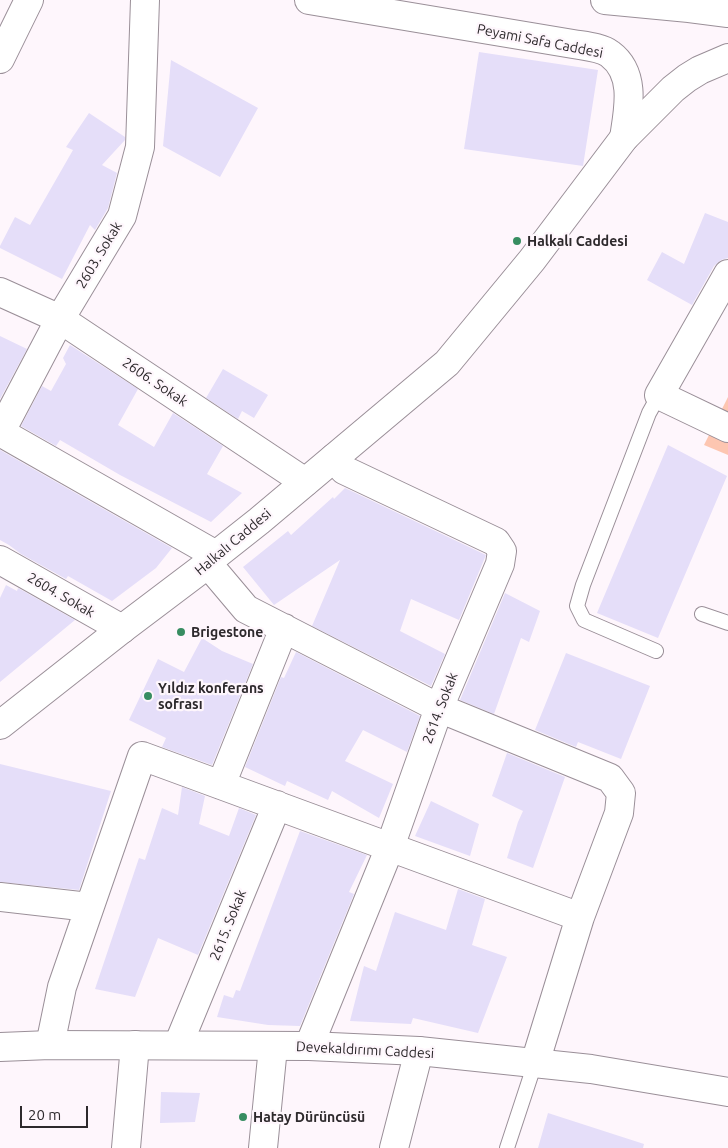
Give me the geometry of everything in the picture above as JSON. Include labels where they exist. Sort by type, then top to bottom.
[{"type":"street","points":[[0,59],[29,0]]},
{"type":"street","name":"2603. Sokak","points":[[0,433],[60,319],[122,216],[140,147],[145,0]]},
{"type":"street","name":"Peyami Safa Caddesi","points":[[309,0],[573,44],[594,48],[610,54],[621,66],[627,81],[630,100],[624,138]]},
{"type":"street","points":[[605,0],[697,4],[728,14]]},
{"type":"street","points":[[624,138],[673,89],[687,78],[728,58]]},
{"type":"street","name":"Halkalı Caddesi","points":[[0,725],[212,560],[447,363],[532,260],[624,138]]},
{"type":"street","points":[[728,274],[659,395],[728,428]]},
{"type":"street","name":"2606. Sokak","points":[[0,292],[60,319],[305,482]]},
{"type":"street","points":[[0,433],[212,560],[246,609],[439,708],[610,778],[621,793],[619,813],[580,917],[535,1063]]},
{"type":"street","name":"2614. Sokak","points":[[309,1046],[390,847],[439,708],[500,564],[502,551],[496,542],[344,470],[334,458]]},
{"type":"street","name":"2604. Sokak","points":[[0,560],[122,629]]},
{"type":"street","points":[[221,785],[284,628]]},
{"type":"street","points":[[50,1045],[62,987],[142,756],[580,917]]},
{"type":"street","name":"2615. Sokak","points":[[178,1045],[277,805]]},
{"type":"street","points":[[0,897],[89,908]]},
{"type":"street","name":"Devekaldırımı Caddesi","points":[[0,1047],[50,1045],[309,1046],[419,1051],[591,1069],[728,1092]]},
{"type":"street","points":[[126,1148],[135,1045]]},
{"type":"street","points":[[263,1148],[273,1047]]},
{"type":"street","points":[[394,1148],[419,1051]]},
{"type":"lane","points":[[656,651],[584,620],[577,606],[582,585],[649,413],[659,395]]},
{"type":"lane","points":[[702,614],[728,623]]},
{"type":"lane","points":[[507,1148],[535,1063]]},
{"type":"shaded area","points":[[728,397],[728,455],[704,445]]},
{"type":"building","points":[[479,52],[598,70],[583,166],[464,149]]},
{"type":"building","points":[[171,60],[258,108],[220,177],[163,146]]},
{"type":"building","points":[[89,113],[125,137],[125,140],[102,165],[117,173],[108,208],[95,230],[90,225],[62,279],[0,248],[0,246],[15,217],[30,225],[73,150],[66,147]]},
{"type":"building","points":[[705,213],[728,222],[728,258],[721,260],[714,266],[692,305],[647,280],[662,252],[684,264]]},
{"type":"building","points":[[0,336],[27,349],[0,399]]},
{"type":"building","points":[[70,345],[138,389],[118,425],[154,447],[173,413],[223,446],[207,474],[242,493],[211,522],[120,475],[60,440],[56,446],[21,426],[42,386],[51,391],[66,364],[63,358]]},
{"type":"building","points":[[223,369],[268,395],[254,418],[242,411],[238,419],[206,398]]},
{"type":"building","points":[[668,445],[727,476],[658,638],[597,613]]},
{"type":"building","points":[[0,450],[172,548],[156,568],[112,601],[68,576],[66,579],[21,554],[0,540]]},
{"type":"building","points":[[345,488],[486,555],[459,620],[411,599],[400,631],[445,654],[431,686],[312,626],[340,560],[274,605],[243,567],[288,531],[291,535]]},
{"type":"building","points":[[6,585],[17,591],[18,588],[75,620],[0,682],[0,598]]},
{"type":"building","points":[[505,593],[540,611],[529,642],[521,638],[494,714],[460,700]]},
{"type":"building","points":[[202,638],[222,651],[253,664],[212,765],[162,747],[166,738],[129,720],[158,659],[184,672]]},
{"type":"building","points":[[296,652],[420,716],[407,752],[363,730],[345,761],[393,784],[379,818],[332,791],[328,800],[287,781],[285,786],[245,767],[281,677],[284,678]]},
{"type":"building","points":[[566,653],[650,686],[621,759],[578,742],[576,747],[535,730]]},
{"type":"building","points":[[507,753],[565,777],[533,868],[507,858],[523,811],[492,796]]},
{"type":"building","points":[[0,764],[111,791],[79,890],[0,882]]},
{"type":"building","points":[[182,787],[205,796],[199,824],[229,836],[239,808],[256,815],[198,955],[158,938],[135,997],[95,989],[139,858],[145,860],[162,808],[178,815]]},
{"type":"building","points":[[431,801],[479,824],[470,856],[415,836]]},
{"type":"building","points":[[300,831],[367,855],[349,892],[354,894],[300,1026],[268,1025],[217,1017],[224,995],[233,998],[236,990],[240,991]]},
{"type":"building","points":[[458,889],[485,899],[472,945],[507,957],[478,1033],[413,1018],[411,1024],[350,1021],[364,966],[376,971],[395,912],[446,930]]},
{"type":"building","points":[[161,1092],[200,1093],[195,1122],[160,1123]]},
{"type":"building","points":[[548,1113],[644,1144],[643,1148],[538,1148]]},
{"type":"place","name":"Halkalı Caddesi","points":[[517,241]]},
{"type":"place","name":"Brigestone","points":[[181,632]]},
{"type":"place","name":"Yıldız konferans sofrası","points":[[148,696]]},
{"type":"place","name":"Hatay Dürüncüsü","points":[[243,1117]]}]
